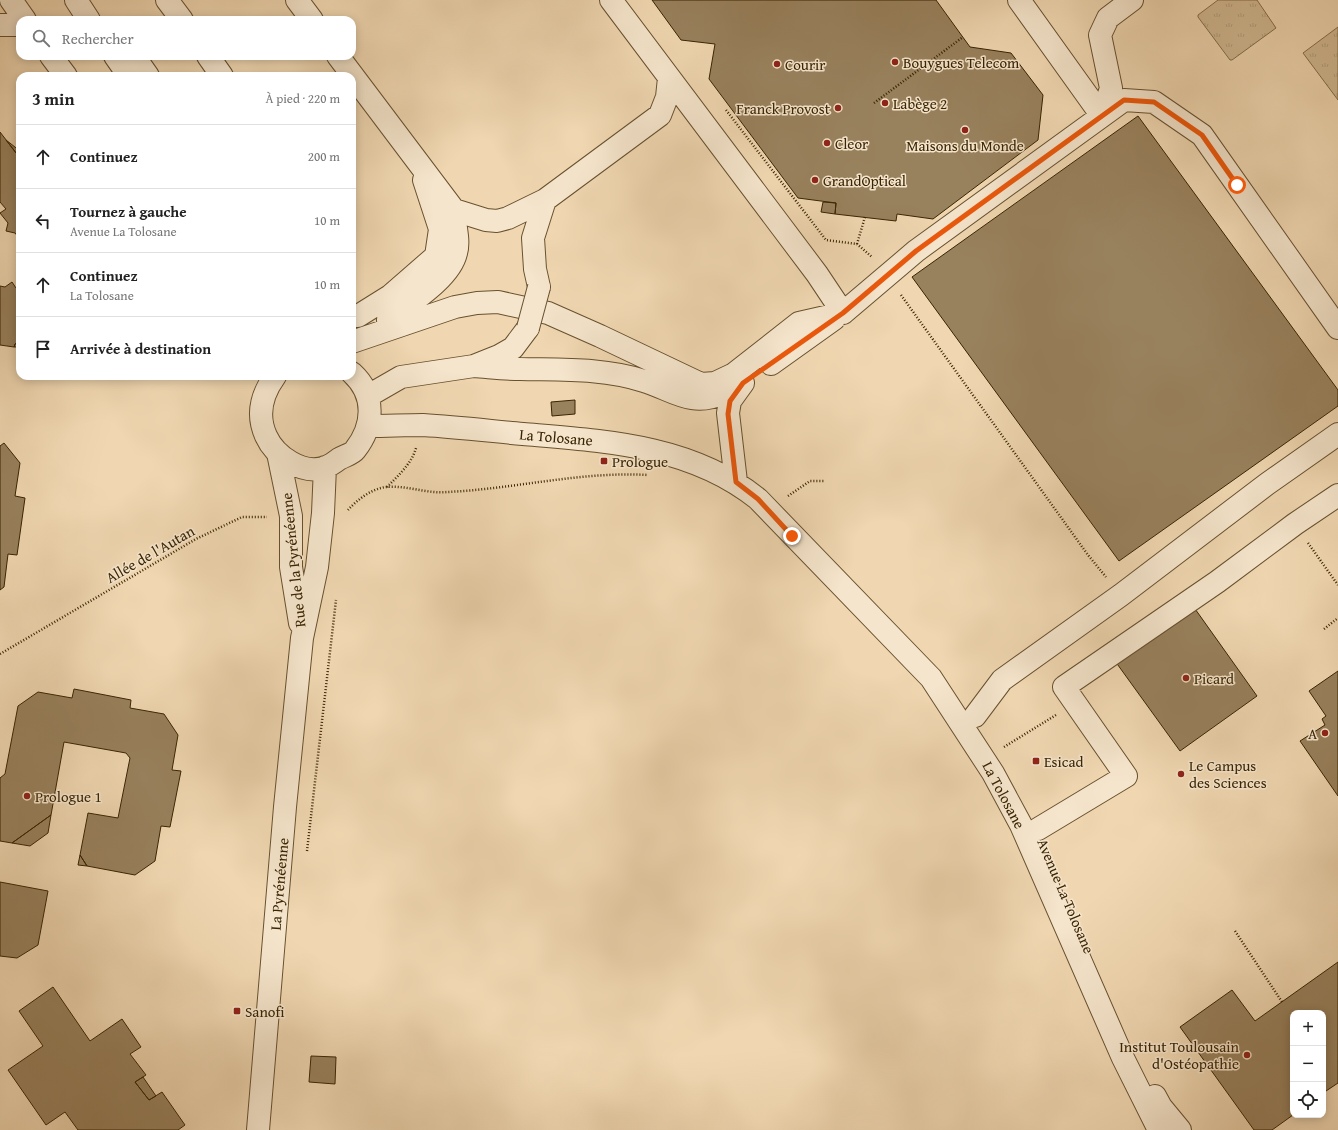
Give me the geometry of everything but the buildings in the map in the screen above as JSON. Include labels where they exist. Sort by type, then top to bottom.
[{"type":"street","points":[[11,0],[23,16]]},
{"type":"street","points":[[167,0],[179,16]]},
{"type":"street","points":[[297,0],[309,16]]},
{"type":"street","points":[[611,0],[817,274],[843,313]]},
{"type":"street","points":[[1019,0],[1102,116]]},
{"type":"street","points":[[1102,116],[1111,88],[1100,35],[1108,18],[1132,0]]},
{"type":"street","points":[[0,25],[16,25]]},
{"type":"street","points":[[54,60],[63,72]]},
{"type":"street","points":[[118,60],[126,72]]},
{"type":"street","points":[[137,60],[145,72]]},
{"type":"street","points":[[211,60],[219,72]]},
{"type":"street","points":[[341,60],[350,72]]},
{"type":"street","points":[[356,80],[454,210],[486,220],[497,221],[508,218],[546,200],[660,115],[667,97],[669,78]]},
{"type":"street","points":[[368,396],[402,377],[474,366],[518,369],[589,370],[644,381],[688,398],[711,399],[743,383],[843,313],[916,251],[1124,100],[1154,102],[1202,135],[1338,328]]},
{"type":"street","points":[[660,115],[680,114],[700,119]]},
{"type":"street","points":[[356,316],[390,296],[436,256],[440,229],[420,167]]},
{"type":"street","points":[[474,366],[499,356],[513,348],[528,328],[539,287],[535,269],[533,238],[546,200]]},
{"type":"street","points":[[390,329],[388,320],[442,276],[451,266],[456,254],[457,238],[454,224],[454,210]]},
{"type":"street","points":[[356,341],[455,307],[477,303],[498,302],[548,314],[600,336],[701,384],[715,383],[734,374],[799,323],[843,313]]},
{"type":"street","points":[[268,380],[262,401],[260,416],[263,429],[269,442],[278,453],[292,463],[308,468],[325,467],[354,451],[369,426],[370,411],[368,396],[359,379],[356,376]]},
{"type":"street","points":[[743,383],[730,401],[728,414],[736,482],[770,511]]},
{"type":"street","name":"La Tolosane","points":[[369,426],[422,425],[610,441],[679,457],[702,465],[736,482]]},
{"type":"street","points":[[975,716],[1002,680],[1121,595],[1267,484],[1338,434]]},
{"type":"street","name":"Rue de la Pyrénéenne","points":[[278,453],[291,516],[291,567],[302,638]]},
{"type":"street","name":"Rue de la Pyrénéenne","points":[[302,638],[317,567],[323,514],[325,467]]},
{"type":"street","points":[[1038,829],[1126,776],[1064,687],[1217,582],[1294,524],[1338,495]]},
{"type":"street","name":"La Tolosane","points":[[770,511],[931,678],[993,773],[1021,825],[1123,1058],[1159,1130]]},
{"type":"street","name":"La Pyrénéenne","points":[[258,1130],[285,807],[302,638]]},
{"type":"street","name":"Avenue La Tolosane","points":[[931,678],[975,716],[1005,766],[1038,829],[1133,1054],[1161,1107],[1180,1130]]},
{"type":"path","points":[[874,103],[963,37]]},
{"type":"path","points":[[857,244],[865,217]]},
{"type":"path","points":[[635,470],[649,473]]},
{"type":"path","points":[[346,512],[353,504],[374,491],[387,487],[446,493],[594,477],[632,474],[656,476]]},
{"type":"path","points":[[770,511],[810,481],[824,481]]},
{"type":"path","name":"Allée de l'Autan","points":[[0,654],[196,539],[225,524],[242,517],[291,516]]},
{"type":"path","points":[[307,853],[336,599]]},
{"type":"path","points":[[1324,629],[1338,618]]},
{"type":"path","points":[[1235,931],[1282,1002]]},
{"type":"green space","points":[[1218,0],[1257,0],[1276,28],[1230,60],[1198,17],[1198,15]]},
{"type":"green space","points":[[1338,27],[1338,100],[1303,53]]},
{"type":"place","name":"Bouygues Telecom","points":[[895,62]]},
{"type":"place","name":"Courir","points":[[777,64]]},
{"type":"place","name":"Labège 2","points":[[885,103]]},
{"type":"place","name":"Franck Provost","points":[[838,108]]},
{"type":"place","name":"Maisons du Monde","points":[[965,130]]},
{"type":"place","name":"Cleor","points":[[827,143]]},
{"type":"place","name":"GrandOptical","points":[[815,180]]},
{"type":"place","name":"Prologue","points":[[604,461]]},
{"type":"place","name":"Picard","points":[[1186,678]]},
{"type":"place","name":"A","points":[[1325,733]]},
{"type":"place","name":"Esicad","points":[[1036,761]]},
{"type":"place","name":"Le Campus des Sciences","points":[[1181,774]]},
{"type":"place","name":"Prologue 1","points":[[27,796]]},
{"type":"place","name":"Sanofi","points":[[237,1011]]},
{"type":"place","name":"Institut Toulousain d'Ostéopathie","points":[[1247,1055]]},
{"type":"route","points":[[792,536],[758,499],[736,482],[728,414],[730,401],[743,383],[843,313],[916,251],[1124,100],[1154,102],[1202,135],[1237,185]]}]
